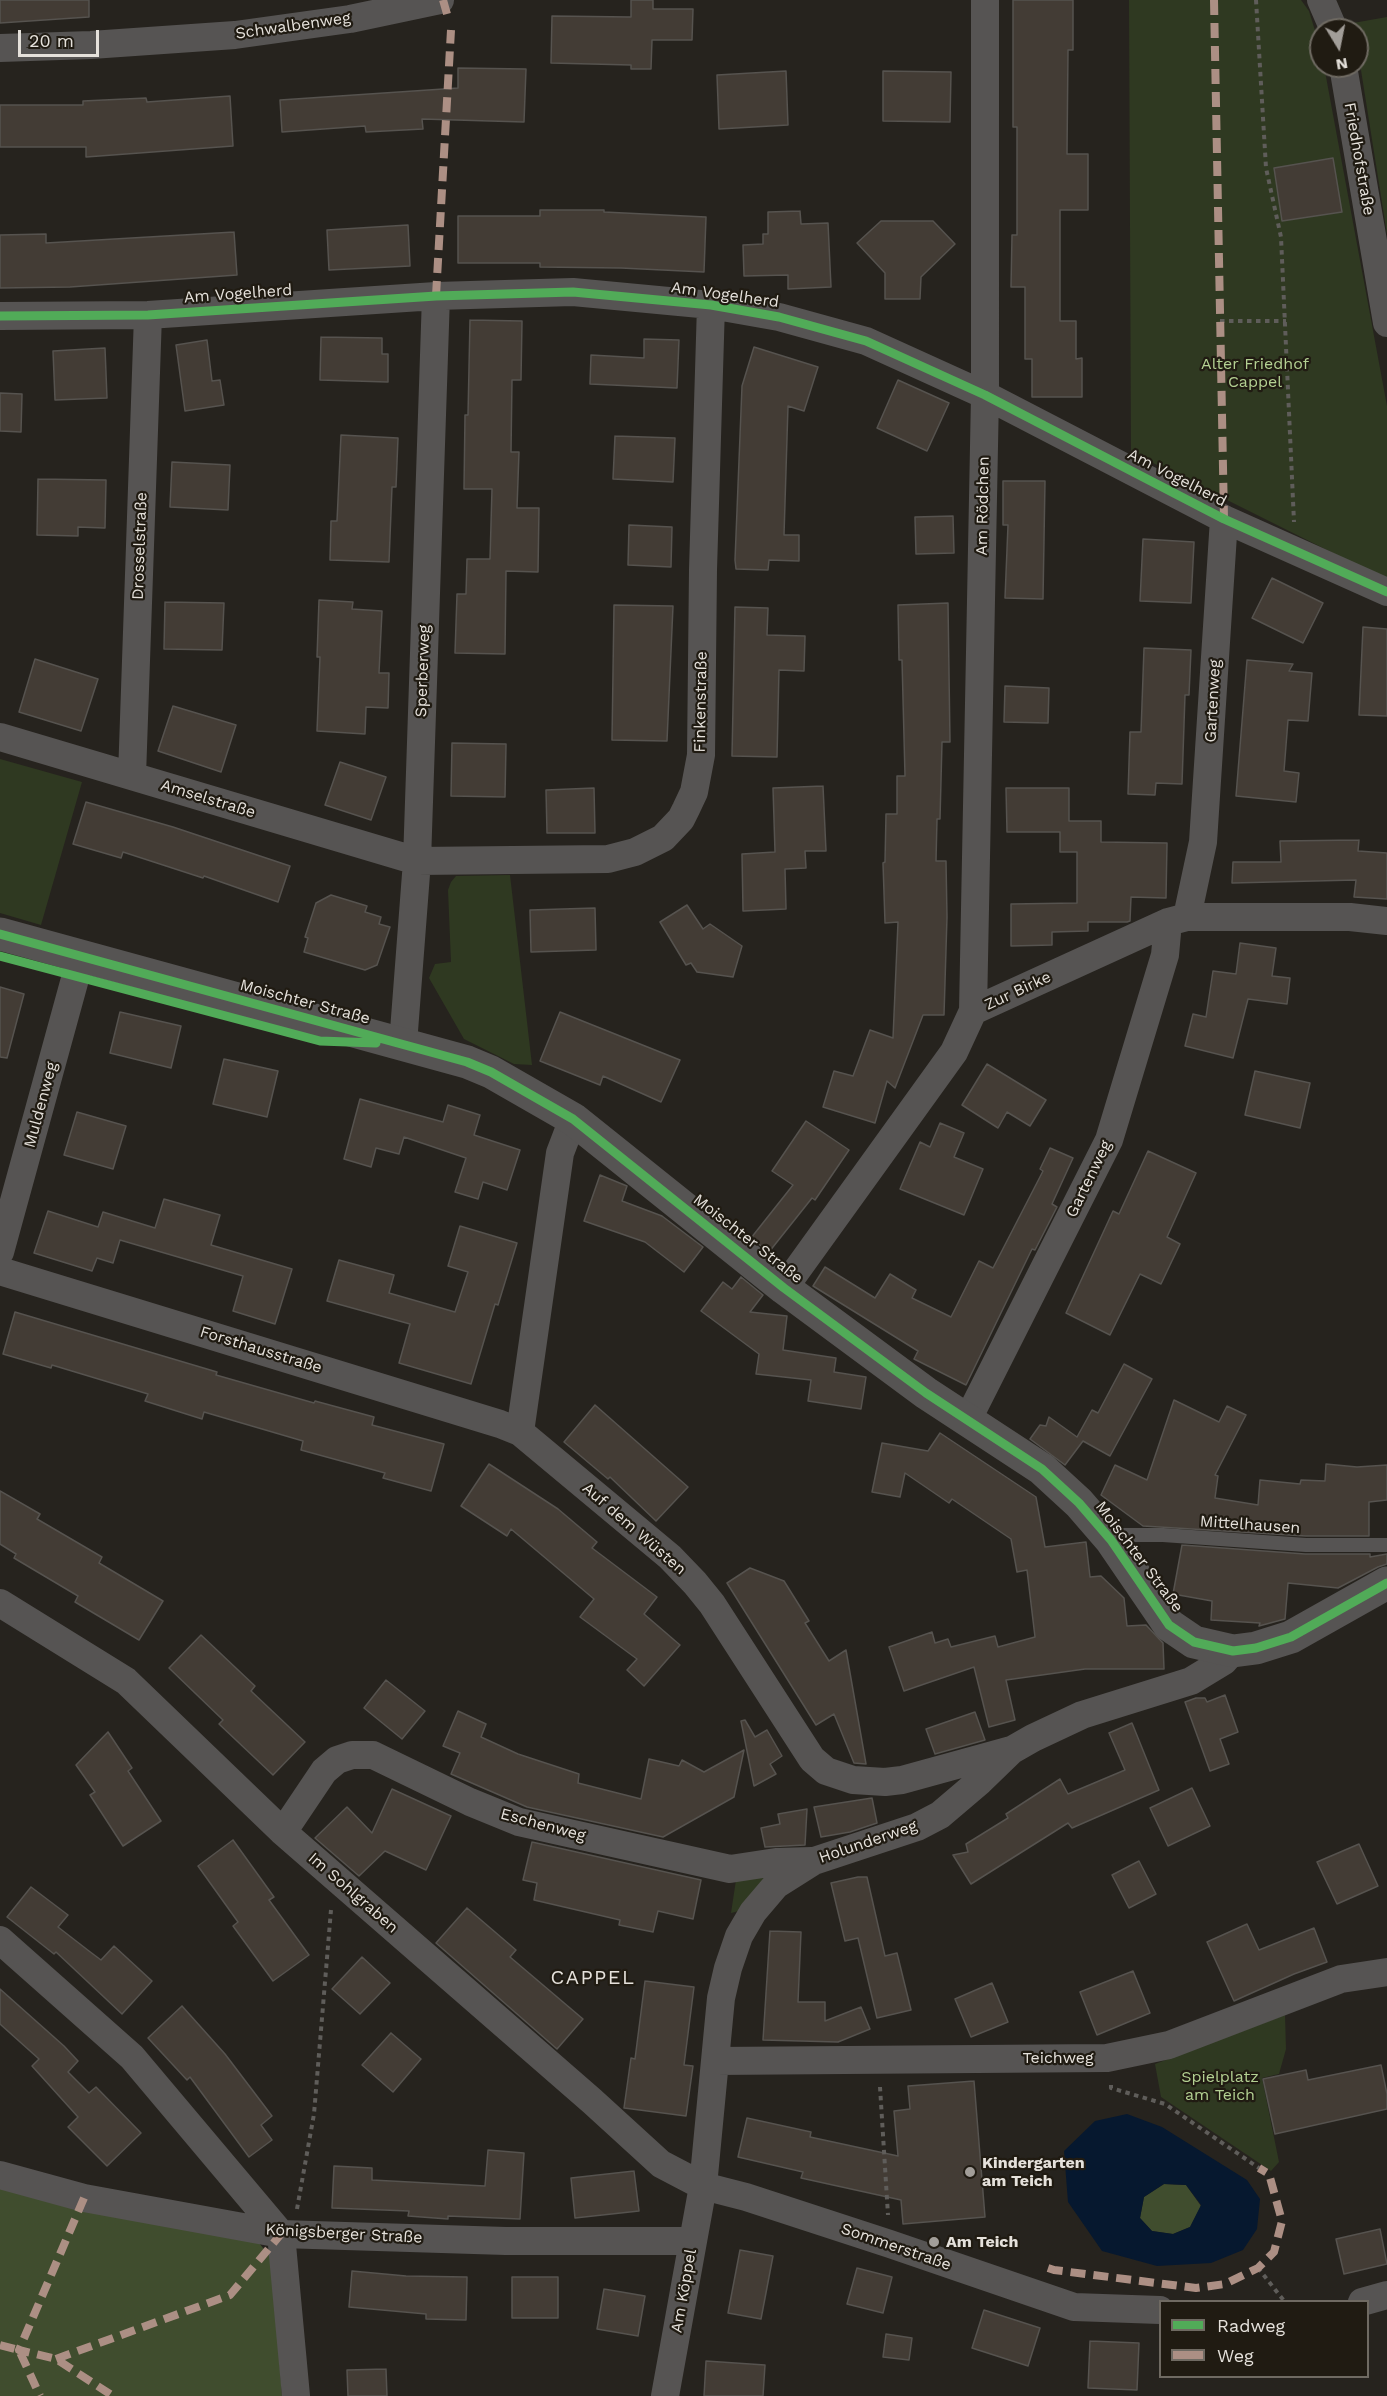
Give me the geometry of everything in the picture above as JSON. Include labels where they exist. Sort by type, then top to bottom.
[{"type":"street","name":"Schwalbenweg","points":[[0,48],[91,45],[235,35],[350,19],[440,0]]},
{"type":"street","name":"Am Rödchen","points":[[973,1011],[985,395],[985,0]]},
{"type":"street","points":[[1321,0],[1329,18]]},
{"type":"street","name":"Friedhofstraße","points":[[1345,78],[1387,324]]},
{"type":"street","name":"Am Vogelherd","points":[[0,316],[148,315],[436,296],[573,292],[711,305],[779,317],[866,341],[985,395],[1224,519],[1387,592]]},
{"type":"street","name":"Sperberweg","points":[[403,1044],[417,861],[436,296]]},
{"type":"street","name":"Finkenstraße","points":[[417,861],[614,858],[635,852],[663,838],[687,809],[694,792],[701,755],[703,570],[711,305]]},
{"type":"street","name":"Drosselstraße","points":[[132,776],[148,315]]},
{"type":"street","name":"Gartenweg","points":[[968,1419],[1109,1140],[1165,955],[1203,842],[1224,519]]},
{"type":"street","name":"Amselstraße","points":[[0,737],[417,861]]},
{"type":"street","name":"Zur Birke","points":[[784,1288],[954,1052],[973,1011],[1177,919],[1350,917],[1387,921]]},
{"type":"street","name":"Moischter Straße","points":[[0,934],[467,1062],[491,1072],[573,1119],[784,1288],[926,1394],[968,1419],[1042,1469],[1079,1503],[1111,1540],[1169,1625],[1194,1642],[1233,1651],[1256,1648],[1291,1637],[1387,1583]]},
{"type":"street","name":"Muldenweg","points":[[0,1252],[81,957]]},
{"type":"street","points":[[520,1432],[560,1153],[573,1119]]},
{"type":"street","name":"Forsthausstraße","points":[[0,1270],[478,1417],[520,1432]]},
{"type":"street","name":"Auf dem Wüsten","points":[[520,1432],[670,1557],[695,1582],[712,1604],[812,1759],[826,1771],[853,1780],[885,1782],[902,1780],[1012,1750]]},
{"type":"street","name":"Im Sohlgraben","points":[[0,1603],[126,1681],[283,1832],[583,2093],[661,2164],[703,2186]]},
{"type":"street","name":"Holunderweg","points":[[703,2186],[721,1996],[739,1936],[753,1912],[776,1885],[814,1861],[917,1827],[939,1815],[980,1781],[1012,1750],[1082,1715],[1191,1681],[1224,1661],[1233,1651]]},
{"type":"street","name":"Eschenweg","points":[[283,1832],[324,1771],[337,1760],[352,1755],[373,1755],[470,1802],[519,1822],[730,1869],[776,1862],[814,1861]]},
{"type":"street","points":[[0,1941],[132,2057],[286,2234],[297,2396]]},
{"type":"street","name":"Teichweg","points":[[715,2061],[1107,2058],[1168,2045],[1341,1978],[1387,1972]]},
{"type":"street","name":"Königsberger Straße","points":[[0,2175],[84,2198],[286,2234],[506,2241],[693,2241]]},
{"type":"street","name":"Am Köppel","points":[[665,2396],[703,2186]]},
{"type":"street","name":"Sommerstraße","points":[[703,2186],[746,2197],[1074,2307],[1159,2310]]},
{"type":"street","points":[[1366,2300],[1387,2295]]},
{"type":"lane","name":"Mittelhausen","points":[[1111,1540],[1122,1536],[1163,1535],[1306,1545],[1387,1545]]},
{"type":"path","points":[[1256,0],[1266,168],[1281,237],[1294,522]]},
{"type":"path","points":[[1220,321],[1286,321]]},
{"type":"path","points":[[286,2234],[314,2114],[333,1876]]},
{"type":"path","points":[[1107,2058],[1111,2088],[1165,2104],[1259,2168]]},
{"type":"path","points":[[878,2060],[890,2244]]},
{"type":"path","points":[[1258,2268],[1284,2300]]},
{"type":"green space","name":"Alter Friedhof Cappel","points":[[1129,0],[1301,0],[1311,18],[1309,18],[1309,78],[1326,78],[1387,406],[1387,580],[1131,452]]},
{"type":"green space","points":[[1387,17],[1387,234],[1362,78],[1369,78],[1369,20]]},
{"type":"green space","points":[[0,759],[82,782],[41,925],[0,913]]},
{"type":"green space","points":[[510,875],[532,1065],[514,1064],[464,1039],[429,978],[435,964],[451,962],[448,890],[451,882],[456,876]]},
{"type":"green space","points":[[779,1874],[743,1910],[731,1913],[736,1880]]},
{"type":"green space","name":"Spielplatz am Teich","points":[[1285,2015],[1286,2049],[1279,2074],[1262,2078],[1279,2162],[1271,2171],[1161,2097],[1155,2064]]},
{"type":"green space","points":[[0,2183],[259,2243],[272,2259],[282,2396],[0,2396]]},
{"type":"green space","points":[[1164,2184],[1186,2185],[1201,2206],[1190,2227],[1173,2234],[1152,2231],[1140,2218],[1144,2197]]},
{"type":"water","points":[[1127,2114],[1162,2127],[1247,2180],[1260,2199],[1257,2229],[1243,2250],[1211,2263],[1157,2266],[1102,2251],[1068,2202],[1064,2151],[1095,2121]],"holes":[[[1164,2184],[1186,2185],[1201,2205],[1190,2227],[1173,2234],[1152,2231],[1140,2218],[1144,2197]]]},
{"type":"building","points":[[0,0],[89,0],[89,17],[0,23]]},
{"type":"building","points":[[631,0],[653,0],[653,9],[693,9],[692,40],[652,40],[651,69],[631,69],[631,65],[551,63],[552,16],[631,17]]},
{"type":"building","points":[[1013,0],[1073,0],[1073,50],[1068,50],[1067,154],[1088,154],[1088,210],[1060,210],[1060,321],[1076,321],[1076,359],[1082,358],[1082,397],[1032,397],[1032,359],[1025,359],[1025,287],[1011,287],[1012,235],[1017,235],[1017,127],[1013,127]]},
{"type":"building","points":[[458,68],[526,69],[524,122],[422,119],[423,129],[366,132],[365,126],[282,132],[280,100],[458,88]]},
{"type":"building","points":[[786,71],[788,125],[719,129],[717,75]]},
{"type":"building","points":[[883,71],[951,72],[950,122],[883,121]]},
{"type":"building","points":[[230,96],[233,146],[86,157],[86,147],[0,147],[0,105],[83,105],[83,101],[146,98],[147,102]]},
{"type":"building","points":[[1333,158],[1342,212],[1282,221],[1274,168]]},
{"type":"building","points":[[540,210],[604,210],[604,212],[706,217],[704,272],[540,267],[540,263],[458,263],[458,216],[540,216]]},
{"type":"building","points":[[800,211],[801,224],[828,223],[831,287],[788,289],[788,275],[744,276],[743,245],[763,244],[763,234],[768,234],[768,212]]},
{"type":"building","points":[[881,221],[933,221],[955,244],[921,277],[920,299],[885,299],[885,273],[857,243]]},
{"type":"building","points":[[408,225],[410,266],[329,270],[327,230]]},
{"type":"building","points":[[234,232],[237,275],[70,287],[0,288],[0,235],[46,234],[46,243]]},
{"type":"building","points":[[470,320],[522,321],[521,380],[512,380],[511,452],[519,452],[517,508],[539,508],[538,572],[506,571],[505,654],[455,653],[457,594],[466,594],[467,559],[490,559],[492,489],[464,489]]},
{"type":"building","points":[[321,337],[382,338],[382,354],[388,354],[388,382],[320,380]]},
{"type":"building","points":[[644,339],[679,340],[677,388],[590,384],[591,355],[644,358]]},
{"type":"building","points":[[207,340],[212,381],[220,380],[224,405],[185,411],[176,345]]},
{"type":"building","points":[[754,347],[818,367],[804,411],[788,406],[784,535],[799,535],[799,561],[769,560],[768,570],[736,569],[735,560],[742,386]]},
{"type":"building","points":[[105,348],[107,398],[55,400],[53,351]]},
{"type":"building","points":[[898,380],[949,403],[927,451],[877,428]]},
{"type":"building","points":[[0,393],[22,394],[21,432],[0,431]]},
{"type":"building","points":[[341,435],[398,438],[396,487],[392,487],[389,562],[330,560],[331,521],[337,521]]},
{"type":"building","points":[[615,436],[675,438],[673,482],[613,479]]},
{"type":"building","points":[[172,462],[230,465],[228,510],[170,507]]},
{"type":"building","points":[[38,479],[106,480],[105,528],[78,527],[78,536],[37,535]]},
{"type":"building","points":[[1003,481],[1045,481],[1043,599],[1005,598],[1008,525],[1003,525]]},
{"type":"building","points":[[953,516],[954,553],[916,554],[915,517]]},
{"type":"building","points":[[629,525],[672,527],[671,567],[628,565]]},
{"type":"building","points":[[1143,539],[1194,542],[1191,603],[1140,601]]},
{"type":"building","points":[[1272,578],[1323,603],[1303,643],[1252,618]]},
{"type":"building","points":[[319,600],[353,602],[352,609],[382,611],[379,673],[389,673],[388,708],[366,707],[365,734],[317,731],[320,657],[317,657]]},
{"type":"building","points":[[165,602],[224,603],[222,650],[164,649]]},
{"type":"building","points":[[948,603],[950,742],[942,742],[940,819],[937,819],[936,861],[946,861],[944,1015],[923,1015],[895,1088],[887,1081],[875,1123],[823,1107],[834,1071],[853,1076],[870,1030],[893,1038],[898,922],[885,923],[883,863],[885,862],[886,814],[897,814],[897,776],[905,776],[898,605]]},
{"type":"building","points":[[614,605],[673,606],[667,741],[612,740]]},
{"type":"building","points":[[735,607],[768,608],[767,635],[805,636],[804,671],[779,670],[777,757],[732,756]]},
{"type":"building","points":[[1363,627],[1387,629],[1387,716],[1359,715]]},
{"type":"building","points":[[1144,648],[1191,650],[1189,695],[1185,695],[1182,784],[1156,783],[1155,795],[1128,794],[1130,732],[1141,732]]},
{"type":"building","points":[[35,659],[98,679],[81,731],[19,712]]},
{"type":"building","points":[[1247,660],[1293,664],[1289,671],[1312,673],[1308,721],[1288,720],[1284,771],[1299,773],[1296,802],[1236,796]]},
{"type":"building","points":[[1005,686],[1049,688],[1048,723],[1004,722]]},
{"type":"building","points":[[173,706],[236,725],[221,772],[158,751]]},
{"type":"building","points":[[452,743],[506,744],[505,797],[451,796]]},
{"type":"building","points":[[340,762],[386,777],[371,820],[325,805]]},
{"type":"building","points":[[823,786],[826,851],[805,851],[806,868],[785,869],[786,909],[743,911],[742,854],[775,852],[773,788]]},
{"type":"building","points":[[594,788],[595,833],[547,833],[546,790]]},
{"type":"building","points":[[1006,788],[1069,788],[1069,821],[1101,821],[1101,842],[1167,843],[1166,898],[1131,897],[1130,921],[1127,922],[1088,922],[1088,931],[1052,932],[1052,945],[1011,946],[1011,904],[1077,903],[1077,852],[1060,852],[1060,832],[1007,832]]},
{"type":"building","points":[[86,802],[173,827],[290,866],[278,902],[204,876],[203,878],[123,852],[121,858],[73,844]]},
{"type":"building","points":[[1359,840],[1358,851],[1387,853],[1387,899],[1354,897],[1356,880],[1232,883],[1233,862],[1281,862],[1280,841]]},
{"type":"building","points":[[331,895],[367,906],[365,912],[381,917],[379,924],[390,927],[377,965],[365,970],[304,952],[308,938],[305,937],[316,903]]},
{"type":"building","points":[[687,905],[703,929],[710,924],[742,946],[733,977],[697,972],[691,963],[686,965],[660,922]]},
{"type":"building","points":[[595,908],[596,950],[531,952],[530,910]]},
{"type":"building","points":[[1240,943],[1276,948],[1272,976],[1290,978],[1287,1004],[1248,999],[1233,1058],[1185,1046],[1193,1014],[1206,1017],[1213,971],[1236,974]]},
{"type":"building","points":[[0,987],[24,994],[7,1058],[0,1057]]},
{"type":"building","points":[[120,1012],[181,1026],[171,1068],[110,1053]]},
{"type":"building","points":[[560,1012],[680,1060],[661,1102],[603,1076],[600,1085],[540,1061]]},
{"type":"building","points":[[224,1059],[278,1071],[267,1117],[213,1104]]},
{"type":"building","points":[[987,1064],[1046,1100],[1030,1126],[1007,1112],[998,1128],[962,1105]]},
{"type":"building","points":[[1255,1071],[1310,1083],[1300,1128],[1245,1115]]},
{"type":"building","points":[[360,1099],[443,1122],[448,1105],[480,1115],[474,1135],[520,1150],[507,1190],[483,1182],[478,1199],[455,1192],[466,1158],[404,1137],[399,1154],[376,1148],[371,1167],[344,1159]]},
{"type":"building","points":[[77,1112],[126,1126],[113,1169],[64,1155]]},
{"type":"building","points":[[806,1121],[849,1150],[815,1200],[812,1198],[769,1252],[751,1238],[793,1185],[772,1171]]},
{"type":"building","points":[[940,1123],[964,1133],[954,1157],[983,1169],[964,1215],[900,1189],[920,1142],[930,1147]]},
{"type":"building","points":[[1050,1148],[1073,1158],[1052,1204],[1057,1207],[1035,1250],[1032,1249],[966,1385],[914,1359],[918,1351],[813,1286],[825,1267],[875,1298],[890,1274],[916,1290],[912,1298],[951,1317],[979,1261],[993,1268],[1043,1171],[1040,1169]]},
{"type":"building","points":[[1148,1151],[1196,1173],[1167,1237],[1180,1244],[1161,1284],[1140,1274],[1110,1335],[1066,1313],[1113,1211],[1119,1214]]},
{"type":"building","points":[[600,1175],[627,1186],[622,1201],[662,1216],[703,1247],[684,1272],[645,1242],[584,1221]]},
{"type":"building","points":[[164,1199],[220,1215],[211,1245],[292,1269],[275,1324],[233,1311],[243,1276],[120,1240],[113,1263],[97,1258],[92,1271],[34,1253],[48,1211],[98,1227],[103,1212],[155,1228]]},
{"type":"building","points":[[460,1226],[517,1243],[498,1305],[495,1304],[471,1384],[399,1363],[410,1324],[327,1301],[339,1260],[394,1275],[389,1293],[455,1312],[468,1272],[448,1266]]},
{"type":"building","points":[[741,1277],[763,1295],[750,1312],[787,1316],[783,1350],[836,1358],[834,1372],[866,1377],[861,1409],[808,1401],[811,1380],[756,1374],[759,1354],[701,1311],[723,1282],[732,1289]]},
{"type":"building","points":[[15,1312],[217,1372],[216,1375],[314,1403],[315,1401],[374,1417],[372,1425],[444,1444],[431,1491],[383,1478],[385,1473],[301,1450],[303,1441],[204,1412],[202,1419],[145,1401],[148,1394],[52,1365],[51,1368],[3,1354]]},
{"type":"building","points":[[1124,1364],[1152,1379],[1110,1456],[1083,1441],[1065,1465],[1030,1439],[1040,1425],[1046,1426],[1049,1417],[1077,1437],[1092,1410],[1098,1413]]},
{"type":"building","points":[[1174,1400],[1219,1422],[1227,1406],[1246,1415],[1215,1475],[1218,1476],[1215,1498],[1258,1505],[1260,1480],[1300,1484],[1301,1480],[1325,1481],[1326,1464],[1357,1467],[1387,1465],[1387,1500],[1369,1502],[1369,1536],[1306,1536],[1143,1526],[1101,1495],[1115,1465],[1147,1480]]},
{"type":"building","points":[[595,1405],[688,1487],[656,1521],[610,1477],[608,1479],[564,1442]]},
{"type":"building","points":[[940,1433],[1036,1497],[1045,1547],[1086,1542],[1090,1577],[1101,1576],[1124,1598],[1127,1626],[1146,1625],[1163,1643],[1164,1669],[1085,1669],[1006,1680],[1015,1720],[989,1727],[974,1667],[904,1691],[889,1647],[932,1632],[935,1643],[948,1639],[951,1647],[995,1636],[998,1647],[1035,1637],[1027,1570],[1017,1572],[1011,1539],[952,1499],[949,1503],[905,1473],[900,1497],[872,1492],[882,1443],[928,1451]]},
{"type":"building","points":[[489,1464],[558,1509],[597,1542],[592,1548],[657,1597],[644,1614],[680,1645],[644,1686],[627,1670],[637,1659],[580,1617],[594,1599],[511,1529],[507,1536],[461,1506]]},
{"type":"building","points":[[0,1491],[40,1514],[37,1519],[102,1557],[99,1563],[163,1601],[139,1640],[75,1602],[78,1596],[14,1558],[16,1554],[0,1544]]},
{"type":"building","points":[[1182,1545],[1305,1554],[1370,1554],[1370,1557],[1387,1554],[1387,1564],[1338,1588],[1288,1583],[1285,1619],[1259,1626],[1260,1623],[1211,1620],[1212,1601],[1173,1594]]},
{"type":"building","points":[[750,1568],[784,1581],[809,1621],[805,1623],[829,1661],[846,1650],[866,1764],[854,1763],[834,1714],[816,1725],[727,1583]]},
{"type":"building","points":[[201,1635],[255,1686],[251,1691],[305,1742],[273,1775],[219,1724],[223,1720],[169,1668]]},
{"type":"building","points":[[386,1680],[425,1711],[402,1739],[364,1708]]},
{"type":"building","points":[[1225,1695],[1238,1732],[1220,1739],[1229,1764],[1210,1771],[1185,1702],[1205,1698],[1207,1702]]},
{"type":"building","points":[[458,1711],[486,1724],[481,1737],[518,1754],[579,1774],[578,1783],[641,1799],[649,1759],[679,1766],[682,1760],[704,1772],[744,1750],[734,1797],[663,1837],[527,1807],[451,1774],[460,1753],[443,1746]]},
{"type":"building","points":[[975,1712],[985,1740],[935,1754],[926,1729]]},
{"type":"building","points":[[745,1720],[755,1737],[767,1730],[782,1756],[770,1764],[776,1774],[754,1786],[741,1721]]},
{"type":"building","points":[[1132,1723],[1159,1790],[1072,1828],[1068,1823],[971,1884],[953,1855],[968,1852],[966,1844],[1008,1818],[1006,1814],[1060,1779],[1068,1794],[1125,1770],[1109,1733]]},
{"type":"building","points":[[108,1732],[132,1768],[128,1771],[161,1821],[123,1846],[90,1795],[95,1792],[76,1765]]},
{"type":"building","points":[[1192,1788],[1210,1826],[1168,1846],[1150,1808]]},
{"type":"building","points":[[392,1789],[451,1816],[426,1870],[385,1851],[359,1876],[315,1838],[347,1807],[372,1833]]},
{"type":"building","points":[[872,1798],[877,1823],[850,1832],[821,1837],[814,1807]]},
{"type":"building","points":[[807,1809],[805,1845],[765,1847],[761,1828],[780,1824],[778,1814]]},
{"type":"building","points":[[233,1840],[274,1897],[269,1900],[309,1955],[273,1981],[233,1926],[238,1922],[198,1866]]},
{"type":"building","points":[[532,1842],[701,1880],[693,1919],[658,1911],[653,1932],[619,1925],[620,1920],[534,1900],[537,1883],[523,1880]]},
{"type":"building","points":[[1359,1844],[1378,1886],[1337,1904],[1317,1862]]},
{"type":"building","points":[[1139,1861],[1156,1894],[1129,1908],[1112,1875]]},
{"type":"building","points":[[867,1877],[885,1956],[897,1953],[911,2010],[877,2018],[858,1938],[845,1941],[831,1883]]},
{"type":"building","points":[[31,1887],[68,1915],[58,1927],[101,1960],[114,1946],[152,1981],[122,2014],[56,1952],[54,1954],[7,1917]]},
{"type":"building","points":[[467,1908],[516,1950],[510,1957],[583,2019],[557,2049],[436,1943]]},
{"type":"building","points":[[1247,1924],[1259,1950],[1314,1928],[1327,1962],[1234,2001],[1207,1942]]},
{"type":"building","points":[[770,1931],[801,1932],[798,2002],[825,2002],[825,2021],[861,2007],[870,2029],[838,2042],[763,2040]]},
{"type":"building","points":[[362,1957],[390,1983],[360,2014],[332,1989]]},
{"type":"building","points":[[1133,1971],[1150,2013],[1097,2035],[1080,1992]]},
{"type":"building","points":[[645,1981],[694,1987],[684,2065],[693,2066],[686,2116],[624,2108],[631,2058],[635,2059]]},
{"type":"building","points":[[992,1983],[1008,2022],[971,2037],[955,1999]]},
{"type":"building","points":[[0,1989],[78,2061],[68,2072],[89,2093],[96,2087],[141,2133],[107,2166],[68,2127],[78,2117],[32,2066],[39,2059],[0,2024]]},
{"type":"building","points":[[182,2006],[225,2054],[272,2116],[261,2125],[272,2140],[249,2157],[190,2077],[187,2080],[148,2038]]},
{"type":"building","points":[[391,2033],[421,2059],[393,2092],[362,2065]]},
{"type":"building","points":[[1381,2065],[1387,2094],[1387,2109],[1275,2134],[1263,2079],[1306,2070],[1308,2080]]},
{"type":"building","name":"Kindergarten am Teich","points":[[974,2081],[985,2217],[903,2224],[901,2200],[801,2178],[803,2172],[738,2157],[747,2118],[811,2132],[810,2137],[898,2156],[894,2111],[910,2109],[908,2086]]},
{"type":"building","points":[[488,2150],[524,2153],[520,2219],[448,2216],[448,2219],[408,2216],[409,2211],[332,2208],[334,2166],[372,2168],[372,2180],[485,2186]]},
{"type":"building","points":[[634,2171],[639,2211],[575,2218],[571,2178]]},
{"type":"building","points":[[1380,2229],[1387,2264],[1344,2274],[1336,2239]]},
{"type":"building","points":[[740,2250],[773,2256],[761,2319],[728,2313]]},
{"type":"building","points":[[857,2268],[892,2277],[883,2313],[847,2304]]},
{"type":"building","points":[[352,2271],[406,2276],[467,2277],[466,2320],[426,2319],[426,2314],[349,2307]]},
{"type":"building","points":[[512,2277],[558,2277],[558,2318],[512,2318]]},
{"type":"building","points":[[604,2289],[645,2296],[638,2336],[597,2329]]},
{"type":"building","points":[[984,2310],[1040,2328],[1028,2366],[972,2348]]},
{"type":"building","points":[[886,2334],[912,2338],[909,2360],[883,2357]]},
{"type":"building","points":[[1090,2341],[1139,2343],[1137,2390],[1088,2388]]},
{"type":"building","points":[[706,2361],[765,2365],[763,2396],[704,2396]]},
{"type":"building","points":[[386,2369],[387,2396],[348,2396],[347,2370]]},
{"type":"marked path","points":[[443,0],[447,14]]},
{"type":"marked path","points":[[1214,0],[1224,519]]},
{"type":"marked path","points":[[436,296],[451,30]]},
{"type":"marked path","points":[[1048,2268],[1196,2288],[1225,2284],[1258,2268],[1274,2252],[1282,2221],[1269,2174],[1259,2168]]},
{"type":"marked path","points":[[84,2198],[19,2350],[56,2359],[113,2396]]},
{"type":"marked path","points":[[56,2359],[230,2295],[281,2234]]},
{"type":"marked path","points":[[0,2345],[19,2350],[40,2396]]},
{"type":"cycle path","points":[[0,316],[148,315],[436,296],[573,292],[711,305],[779,317],[866,341],[985,395],[1224,519],[1387,592]]},
{"type":"cycle path","points":[[0,934],[467,1062],[491,1072],[573,1119],[784,1288],[926,1393],[1042,1469],[1079,1503],[1111,1540],[1169,1625],[1194,1642],[1233,1651],[1256,1648],[1291,1637],[1387,1583]]},
{"type":"cycle path","points":[[0,956],[320,1041],[376,1043]]},
{"type":"place","name":"Kindergarten am Teich","points":[[970,2172]]},
{"type":"place","name":"Am Teich","points":[[934,2242]]},
{"type":"district","name":"CAPPEL","points":[[593,1978]]}]
